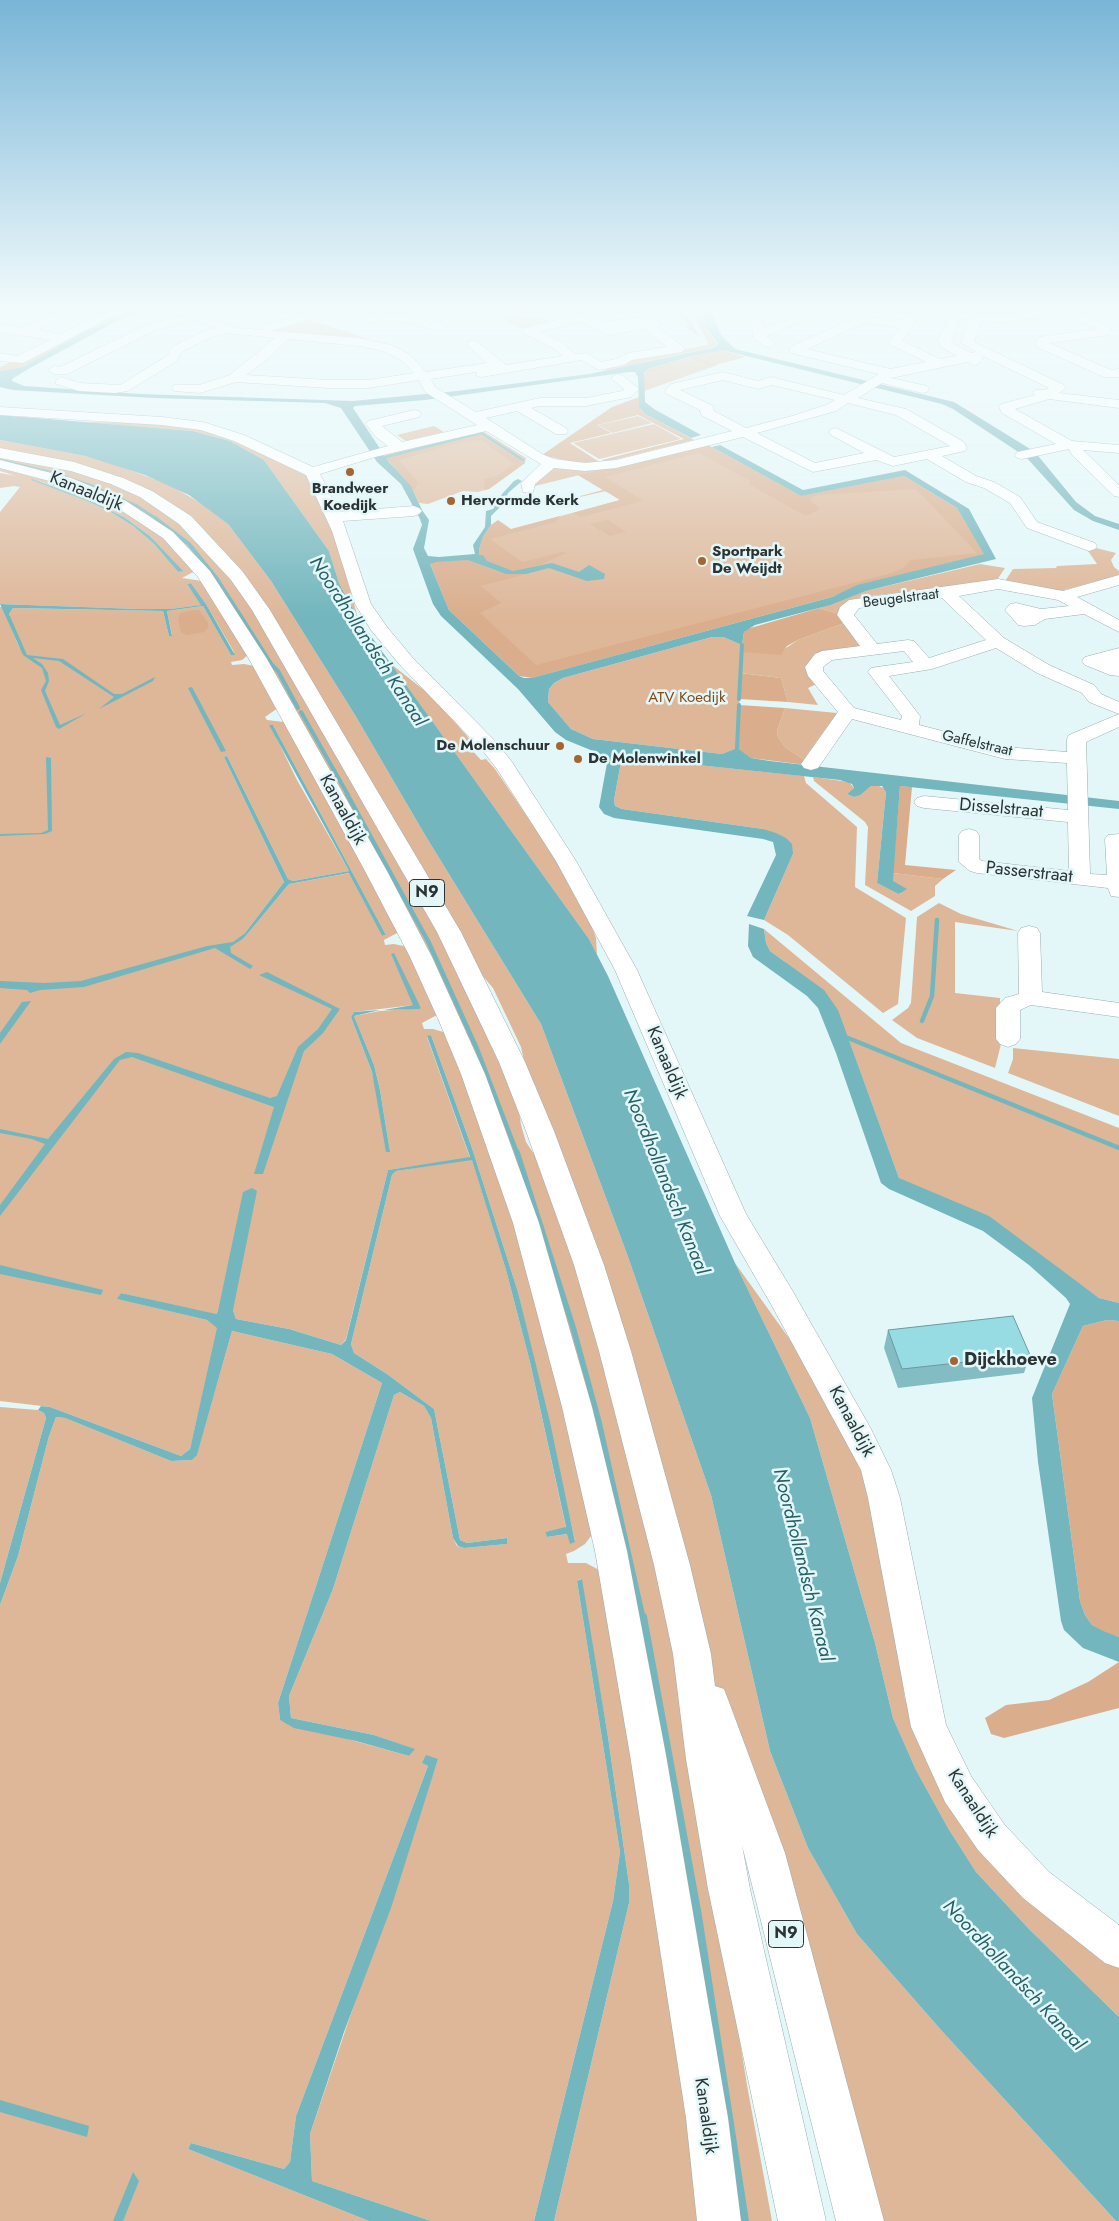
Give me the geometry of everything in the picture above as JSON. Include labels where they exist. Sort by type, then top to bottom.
[{"type":"main road","name":"Kanaaldijk","points":[[0,453],[74,467],[117,481],[146,494],[185,520],[231,569],[261,610],[397,841],[449,932],[491,1017],[540,1130],[572,1215],[615,1351],[672,1565],[692,1654],[706,1758],[729,1889],[802,2221]]},
{"type":"main road","name":"Kanaaldijk","points":[[692,1654],[765,1853],[860,2221]]},
{"type":"street","points":[[462,410],[537,457],[551,463],[600,468],[797,419],[826,410]]},
{"type":"street","points":[[474,417],[507,410]]},
{"type":"street","points":[[524,410],[561,431]]},
{"type":"street","points":[[708,410],[706,412],[813,468],[877,455]]},
{"type":"street","points":[[836,432],[893,462],[960,448],[959,444],[901,412],[892,410]]},
{"type":"street","points":[[1007,410],[1072,446],[1119,493]]},
{"type":"street","points":[[0,411],[162,421],[204,426],[239,438],[312,472],[399,447],[488,426]]},
{"type":"street","points":[[399,447],[380,434],[374,424],[414,414]]},
{"type":"street","points":[[1029,453],[1072,446],[1119,449]]},
{"type":"street","points":[[930,455],[971,479],[989,485],[1015,500],[1032,525],[1089,546],[1045,544],[1028,530],[1032,525]]},
{"type":"street","points":[[528,489],[528,482],[551,463]]},
{"type":"street","name":"Kanaaldijk","points":[[0,464],[66,481],[121,504],[168,535],[204,574],[258,659],[380,879],[438,991],[451,1021],[476,1083],[526,1223],[577,1407],[611,1551],[655,1794],[707,2118],[719,2221]]},
{"type":"street","points":[[1092,467],[1110,468]]},
{"type":"street","name":"Kanaaldijk","points":[[312,472],[334,517],[363,604],[380,630],[406,661],[490,747],[505,766],[566,861],[626,970],[733,1216],[786,1305],[876,1470],[884,1498],[928,1727],[958,1789],[991,1837],[1036,1885],[1119,1949]]},
{"type":"street","points":[[334,517],[414,511]]},
{"type":"street","points":[[1063,596],[1119,580]]},
{"type":"street","points":[[946,593],[998,584],[1063,596],[1119,627]]},
{"type":"street","name":"Beugelstraat","points":[[872,649],[845,615],[846,611],[855,604],[946,593],[998,642],[1043,669],[1088,689],[1095,698],[1119,718]]},
{"type":"street","points":[[1041,614],[1088,609]]},
{"type":"street","points":[[909,728],[911,716],[877,672],[926,665],[998,642]]},
{"type":"street","points":[[810,764],[847,712],[814,672],[814,667],[821,658],[828,655],[908,645],[926,665]]},
{"type":"street","name":"Gaffelstraat","points":[[847,712],[1005,753],[1076,758]]},
{"type":"street","points":[[1080,878],[1076,739],[1119,718]]},
{"type":"street","name":"Disselstraat","points":[[924,802],[1078,820],[1117,839]]},
{"type":"street","name":"Passerstraat","points":[[969,835],[969,862],[977,867],[1080,878],[1118,887]]},
{"type":"street","points":[[1117,839],[1118,887]]},
{"type":"street","points":[[1030,933],[1031,998]]},
{"type":"street","points":[[1008,1039],[1008,1008],[1013,1004],[1031,998],[1119,1010]]},
{"type":"green space","points":[[638,416],[652,423],[612,433],[598,425]]},
{"type":"green space","points":[[81,422],[165,423],[219,433],[301,472],[309,478],[333,530],[358,618],[339,583],[329,551],[264,460],[230,441],[193,431]]},
{"type":"green space","points":[[654,424],[681,439],[599,459],[573,443]]},
{"type":"green space","points":[[434,426],[444,432],[406,441],[397,435]]},
{"type":"green space","points":[[481,430],[526,458],[525,463],[489,489],[478,492],[463,491],[428,504],[419,503],[411,486],[384,454]]},
{"type":"green space","points":[[0,440],[85,456],[116,465],[170,485],[207,507],[228,524],[271,581],[355,715],[425,835],[541,1024],[627,1254],[711,1495],[770,1751],[808,1848],[857,1934],[941,2030],[1116,2221],[871,2221],[709,1665],[528,1078],[521,1047],[493,988],[480,973],[278,626],[152,493],[0,450]]},
{"type":"green space","name":"Sportpark De Weijdt","points":[[712,447],[801,496],[904,476],[985,554],[532,678],[432,562],[479,555],[483,537],[620,500],[578,475],[535,486],[554,467],[584,470],[607,469]]},
{"type":"green space","points":[[0,455],[63,467],[129,490],[170,514],[234,581],[250,605],[431,915],[518,1104],[526,1142],[544,1169],[587,1295],[678,1658],[747,2085],[772,2221],[732,2221],[672,1839],[477,1068],[224,598],[137,510],[0,463]]},
{"type":"green space","points":[[0,466],[88,491],[155,528],[195,571],[182,578],[202,581],[248,655],[242,660],[231,662],[232,665],[244,664],[254,666],[278,708],[265,717],[267,720],[284,722],[399,932],[384,940],[385,945],[394,944],[408,947],[437,1015],[422,1023],[424,1029],[433,1029],[447,1033],[508,1188],[594,1532],[585,1544],[566,1554],[568,1563],[586,1563],[601,1571],[709,2221],[554,2221],[629,1903],[629,1884],[608,1737],[581,1579],[577,1581],[620,1852],[613,1901],[534,2221],[431,2221],[312,2181],[310,2134],[438,1759],[422,1763],[428,1766],[296,2116],[290,2162],[284,2169],[191,2143],[188,2149],[369,2221],[0,2221],[0,1605],[18,1556],[49,1436],[56,1417],[65,1418],[171,1461],[192,1460],[197,1454],[232,1331],[332,1354],[382,1383],[278,1703],[280,1720],[409,1756],[414,1749],[374,1735],[291,1718],[289,1696],[333,1589],[394,1395],[400,1392],[424,1406],[431,1418],[453,1538],[457,1546],[464,1548],[507,1544],[507,1538],[467,1543],[460,1540],[434,1409],[387,1374],[354,1353],[351,1344],[392,1175],[396,1171],[472,1159],[506,1270],[530,1362],[566,1528],[545,1532],[547,1537],[568,1534],[575,1541],[518,1292],[472,1148],[431,1035],[427,1037],[470,1158],[388,1170],[346,1339],[341,1345],[289,1329],[236,1319],[233,1310],[218,1311],[215,1315],[121,1293],[118,1299],[207,1320],[218,1328],[190,1449],[181,1456],[50,1407],[0,1401],[0,607],[2,607],[20,649],[9,614],[13,608],[163,611],[169,636],[172,635],[167,611],[203,606],[231,655],[234,652],[206,604],[191,583],[187,584],[202,605],[170,609],[138,609],[0,604],[0,512],[20,487],[0,488],[0,473],[16,476],[0,471]],"holes":[[[33,479],[83,497],[124,517],[150,536],[182,571],[178,572],[154,544],[133,526],[109,511]],[[270,725],[273,725],[386,935],[382,936],[350,873],[289,884],[244,938],[234,942],[245,933],[284,882],[224,757],[227,756],[288,879],[293,881],[349,871],[297,780]],[[391,954],[421,1008],[380,1011],[354,1016],[374,1065],[390,1152],[372,1072],[351,1017],[354,1012],[414,1005]]]},
{"type":"green space","points":[[1092,547],[1116,553],[1111,560],[1114,567],[1119,571],[1119,575],[1057,592],[1005,581],[1013,569],[1056,568],[1057,566],[1097,564],[1086,548]]},
{"type":"green space","points":[[980,564],[1005,568],[997,580],[928,592],[921,590],[862,597],[853,600],[842,615],[819,608],[866,591]]},
{"type":"green space","name":"ATV Koedijk","points":[[844,623],[867,646],[818,653],[807,666],[821,682],[808,688],[818,705],[788,702],[781,678],[741,673],[737,748],[722,754],[593,739],[571,729],[548,702],[549,689],[554,683],[563,678],[712,637],[723,637],[742,645],[742,651],[783,650],[798,640]]},
{"type":"green space","points":[[391,664],[434,698],[473,743],[467,745],[481,760],[486,759],[495,769],[556,859],[591,924],[596,938],[597,955],[589,939]]},
{"type":"green space","points":[[785,708],[837,713],[807,755],[806,765],[803,759],[785,747],[778,737],[777,731]]},
{"type":"green space","points":[[625,759],[804,776],[806,783],[857,827],[855,887],[906,918],[898,1004],[883,1013],[788,935],[764,920],[793,854],[763,829],[622,809],[615,806],[614,800],[621,762]]},
{"type":"green space","points":[[813,777],[849,782],[854,788],[847,794],[854,797],[871,786],[879,786],[885,789],[877,883],[901,894],[893,881],[893,873],[943,879],[935,886],[935,896],[911,911],[865,885],[868,827],[865,822],[814,781]]},
{"type":"green space","points":[[939,903],[961,914],[1018,931],[955,922],[955,993],[1000,998],[1001,1044],[995,1068],[917,1038],[892,1020],[908,1008],[911,1003],[917,917]]},
{"type":"green space","points":[[764,929],[901,1043],[1119,1128],[1119,1303],[1099,1298],[1055,1267],[899,1178],[848,1038],[784,961],[770,951],[766,943]]},
{"type":"green space","points":[[1013,1048],[1119,1059],[1119,1116],[1008,1073],[1013,1059]]},
{"type":"green space","points":[[735,1263],[814,1373],[854,1447],[879,1523],[905,1699],[922,1745],[1068,1931],[1119,1968],[1119,2017],[1029,1929],[976,1872],[948,1828],[916,1770],[893,1718],[875,1643],[810,1418]]},
{"type":"green space","points":[[0,1407],[38,1410],[44,1413],[46,1418],[0,1583]]},
{"type":"shaded area","points":[[608,410],[641,410],[645,414],[694,440],[605,462],[602,460],[684,439],[638,415],[597,425],[611,433],[570,443],[601,463],[572,462],[542,455]]},
{"type":"shaded area","points":[[479,435],[525,463],[489,489],[484,490],[485,479],[497,476],[514,464],[481,440],[455,444],[399,460],[418,482],[414,491],[386,458]]},
{"type":"shaded area","points":[[706,444],[801,496],[904,476],[957,508],[985,554],[857,585],[832,597],[532,678],[519,676],[449,610],[430,564],[432,562],[468,560],[498,572],[526,574],[481,586],[501,603],[480,613],[536,665],[892,573],[903,568],[911,560],[977,553],[916,489],[817,495],[811,498],[811,501],[820,509],[809,515],[804,515],[750,485],[749,480],[699,453],[605,477],[643,501],[581,517],[573,513],[620,500],[606,491],[558,502],[603,490],[579,475]]},
{"type":"shaded area","points":[[560,516],[556,522],[490,539],[522,562],[563,552],[566,553],[540,565],[513,571],[487,561],[479,555],[483,537],[491,525],[498,520],[511,529]]},
{"type":"shaded area","points":[[608,520],[626,532],[610,536],[590,524]]},
{"type":"shaded area","points":[[819,608],[842,615],[844,623],[798,640],[787,646],[781,655],[741,652],[744,632],[747,629]]},
{"type":"shaded area","points":[[199,610],[208,623],[208,628],[204,632],[187,635],[181,632],[178,619],[180,613]]},
{"type":"shaded area","points":[[740,673],[781,678],[788,702],[739,699]]},
{"type":"shaded area","points":[[739,705],[785,708],[777,731],[778,737],[785,747],[803,759],[806,765],[751,758],[740,752],[737,748]]},
{"type":"shaded area","points":[[900,786],[912,787],[905,865],[956,870],[943,879],[893,873]]},
{"type":"shaded area","points":[[1107,1320],[1119,1321],[1119,1637],[1103,1632],[1092,1625],[1085,1615],[1080,1601],[1052,1394],[1083,1326]]},
{"type":"shaded area","points":[[1119,1662],[1119,1708],[1004,1738],[991,1734],[985,1718],[1006,1705],[1049,1700],[1088,1682]]},
{"type":"water","points":[[342,410],[354,410],[389,462],[411,486],[422,510],[429,520],[424,548],[428,556],[475,554],[473,545],[485,527],[486,511],[493,509],[502,494],[518,479],[522,481],[508,493],[505,502],[491,516],[491,525],[483,537],[479,555],[483,555],[487,561],[513,571],[552,563],[579,572],[589,565],[605,574],[604,579],[587,581],[549,568],[526,574],[506,574],[468,560],[430,564],[449,610],[519,676],[524,678],[532,678],[832,597],[857,585],[984,554],[957,508],[904,476],[801,496],[712,447],[720,445],[803,490],[905,470],[969,509],[996,559],[866,591],[830,605],[755,625],[744,632],[742,645],[723,637],[712,637],[563,678],[554,683],[549,689],[548,702],[571,729],[593,739],[722,754],[737,748],[751,758],[770,761],[1119,801],[1119,809],[900,786],[893,881],[907,889],[899,894],[877,883],[886,792],[882,786],[871,786],[860,795],[854,797],[847,794],[854,788],[852,784],[840,780],[660,761],[625,759],[621,762],[614,800],[615,806],[622,809],[763,829],[786,838],[792,844],[793,854],[764,920],[747,916],[776,855],[773,842],[614,818],[604,814],[599,807],[607,763],[605,758],[598,753],[566,740],[555,732],[518,689],[441,616],[433,604],[413,549],[422,525],[420,519],[401,484],[377,462]]},
{"type":"water","points":[[641,410],[655,410],[701,435],[691,438],[645,414]]},
{"type":"water","points":[[954,410],[966,410],[1035,452],[1076,502],[1095,516],[1119,524],[1119,530],[1093,521],[1074,510],[1026,457]]},
{"type":"water","name":"Noordhollandsch Kanaal","points":[[0,415],[193,431],[230,441],[264,460],[329,551],[339,583],[358,618],[589,939],[608,976],[735,1263],[810,1418],[875,1643],[893,1718],[916,1770],[948,1828],[976,1872],[1029,1929],[1119,2017],[1119,2221],[1116,2221],[941,2030],[857,1934],[808,1848],[770,1751],[711,1495],[627,1254],[541,1024],[425,835],[355,715],[271,581],[228,524],[189,495],[145,475],[85,456],[0,440]]},
{"type":"water","points":[[32,479],[83,497],[124,517],[150,536],[183,571],[178,572],[154,544],[133,526],[109,511]]},
{"type":"water","points":[[191,583],[206,604],[235,655],[231,655],[203,606],[167,611],[172,636],[169,636],[163,611],[13,608],[9,614],[27,655],[63,659],[114,694],[122,694],[155,677],[153,681],[99,709],[114,697],[59,661],[33,658],[42,664],[48,673],[49,681],[45,691],[60,725],[87,713],[59,729],[56,727],[41,690],[46,681],[42,668],[23,655],[0,604],[138,609],[170,609],[201,605],[187,584]]},
{"type":"water","points":[[192,687],[226,751],[221,752],[188,688]]},
{"type":"water","points":[[269,725],[273,725],[386,935],[382,936],[349,873],[289,884],[244,938],[230,947],[231,953],[253,966],[250,969],[215,948],[84,987],[40,990],[30,993],[27,990],[0,988],[0,981],[44,983],[81,981],[207,946],[233,942],[245,933],[284,882],[224,757],[227,756],[288,879],[293,881],[349,871]]},
{"type":"water","points":[[46,757],[51,758],[52,831],[45,834],[0,836],[0,834],[41,833],[48,830]]},
{"type":"water","points":[[749,924],[764,929],[766,943],[770,951],[824,990],[838,1010],[899,1178],[989,1216],[1099,1298],[1119,1303],[1119,1321],[1107,1320],[1083,1326],[1052,1394],[1080,1601],[1085,1615],[1092,1625],[1119,1637],[1119,1662],[1083,1648],[1064,1630],[1061,1621],[1038,1462],[1032,1398],[1070,1304],[1066,1298],[1029,1265],[983,1231],[889,1189],[881,1183],[836,1053],[818,1008],[807,996],[753,957],[748,946]]},
{"type":"water","points":[[394,953],[421,1008],[419,1009],[384,1010],[413,1005],[391,954]]},
{"type":"water","points":[[267,972],[340,1009],[323,1033],[304,1051],[263,1174],[254,1174],[274,1107],[132,1057],[120,1060],[0,1216],[0,1205],[45,1144],[32,1139],[0,1133],[0,1129],[48,1139],[114,1059],[126,1052],[138,1053],[270,1098],[277,1096],[298,1047],[318,1029],[332,1009],[259,975]]},
{"type":"water","points":[[31,1001],[0,1044],[0,1033],[22,1002]]},
{"type":"water","points":[[380,1010],[354,1016],[374,1065],[390,1152],[386,1152],[372,1072],[351,1017],[354,1012]]},
{"type":"water","points":[[431,1035],[472,1148],[518,1292],[550,1422],[575,1542],[570,1544],[567,1534],[547,1537],[545,1532],[566,1527],[530,1362],[506,1270],[472,1160],[396,1171],[392,1175],[351,1344],[354,1353],[387,1374],[434,1409],[460,1540],[467,1543],[507,1538],[507,1544],[464,1548],[458,1546],[453,1538],[431,1418],[424,1406],[400,1392],[394,1395],[333,1589],[289,1696],[291,1718],[374,1735],[415,1749],[409,1756],[356,1741],[294,1728],[280,1720],[278,1703],[382,1383],[332,1354],[232,1331],[197,1455],[192,1460],[171,1461],[65,1418],[56,1417],[49,1436],[18,1556],[0,1605],[0,1583],[46,1418],[44,1413],[38,1410],[41,1406],[50,1407],[181,1456],[190,1449],[217,1328],[207,1320],[117,1299],[121,1293],[216,1314],[243,1192],[252,1188],[257,1191],[233,1310],[236,1319],[289,1329],[341,1345],[346,1340],[388,1170],[470,1157],[427,1036]]},
{"type":"water","points":[[0,1265],[103,1290],[101,1295],[0,1274]]},
{"type":"water","points":[[582,1579],[608,1737],[629,1884],[629,1903],[554,2221],[534,2221],[613,1901],[620,1852],[577,1581]]},
{"type":"water","points":[[426,1755],[438,1759],[391,1908],[344,2032],[310,2134],[312,2181],[431,2221],[369,2221],[188,2149],[191,2143],[284,2169],[290,2162],[296,2116],[428,1766],[422,1763]]},
{"type":"water","points":[[0,2100],[89,2126],[87,2137],[0,2112]]},
{"type":"water","points":[[133,2172],[139,2181],[123,2221],[113,2221]]},
{"type":"building","points":[[1013,1316],[1030,1355],[902,1369],[888,1330]]},
{"type":"waterway","points":[[386,457],[481,433],[523,460]]},
{"type":"waterway","points":[[0,460],[50,472],[90,485],[137,506],[157,519]]},
{"type":"waterway","points":[[155,518],[189,544],[217,579],[272,665],[278,671],[298,708]]},
{"type":"waterway","points":[[739,699],[742,645]]},
{"type":"waterway","points":[[737,748],[739,705]]},
{"type":"waterway","points":[[301,712],[348,795]]},
{"type":"waterway","points":[[347,794],[429,943],[477,1049],[517,1153]]},
{"type":"waterway","points":[[922,1021],[932,996],[937,920]]},
{"type":"waterway","points":[[848,1038],[1119,1148]]},
{"type":"waterway","points":[[517,1152],[573,1327],[599,1422],[643,1618]]},
{"type":"waterway","points":[[643,1617],[698,1916],[745,2221]]},
{"type":"place","name":"Brandweer Koedijk","points":[[350,472]]},
{"type":"place","name":"Hervormde Kerk","points":[[451,501]]},
{"type":"place","name":"Sportpark De Weijdt","points":[[702,561]]},
{"type":"place","name":"De Molenschuur","points":[[560,746]]},
{"type":"place","name":"De Molenwinkel","points":[[578,759]]},
{"type":"place","name":"Dijckhoeve","points":[[954,1361]]}]
